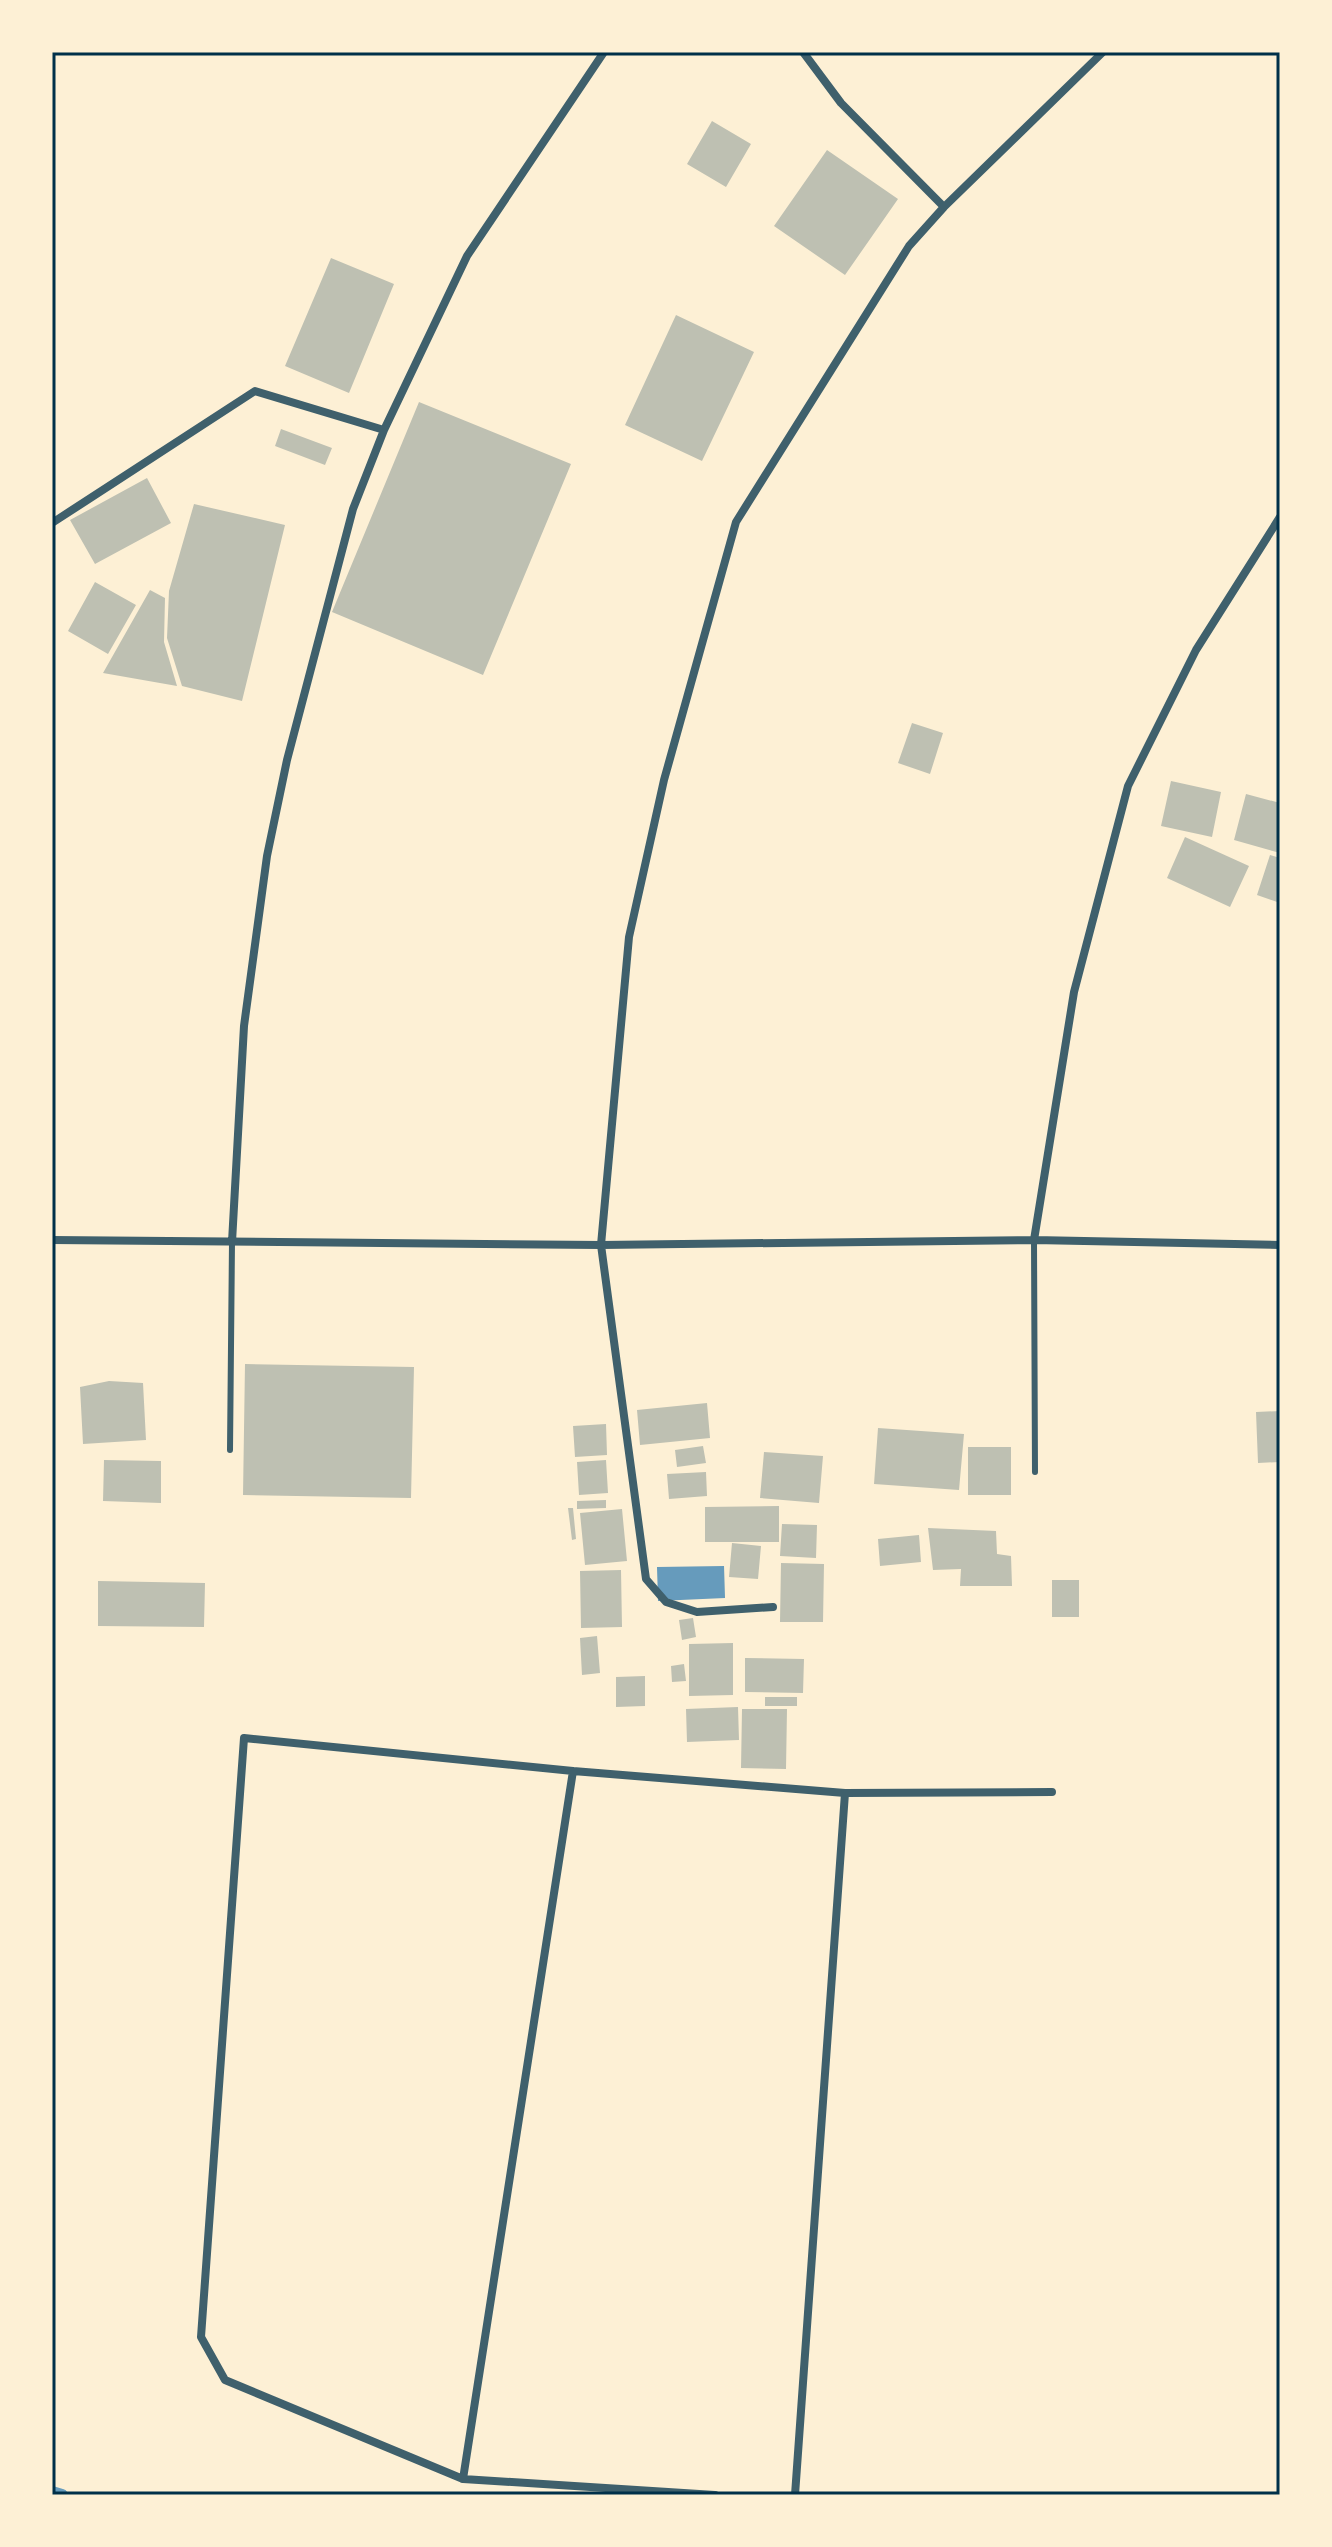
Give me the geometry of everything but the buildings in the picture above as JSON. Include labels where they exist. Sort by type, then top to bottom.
[{"type":"street","points":[[232,1242],[244,1026],[267,856],[287,760],[349,524],[384,430],[467,256],[604,52]]},
{"type":"street","points":[[803,52],[841,103],[944,207]]},
{"type":"street","points":[[773,1607],[697,1612],[666,1602],[646,1579],[601,1245],[629,937],[664,780],[736,522],[909,246],[944,207],[1103,52]]},
{"type":"street","points":[[52,523],[255,391],[384,430]]},
{"type":"street","points":[[1034,1240],[1074,992],[1128,786],[1196,650],[1280,517]]},
{"type":"street","points":[[52,1240],[601,1245],[1034,1240],[1280,1245]]},
{"type":"street","points":[[715,2495],[463,2479],[225,2380],[201,2337],[244,1738],[573,1771],[845,1793],[1052,1792]]},
{"type":"street","points":[[463,2479],[573,1771]]},
{"type":"street","points":[[795,2495],[845,1793]]},
{"type":"lane","points":[[1034,1240],[1035,1472]]},
{"type":"lane","points":[[230,1450],[232,1242]]},
{"type":"water","points":[[724,1566],[725,1598],[658,1601],[657,1567]]},
{"type":"waterway","points":[[52,2492],[62,2495]]}]
